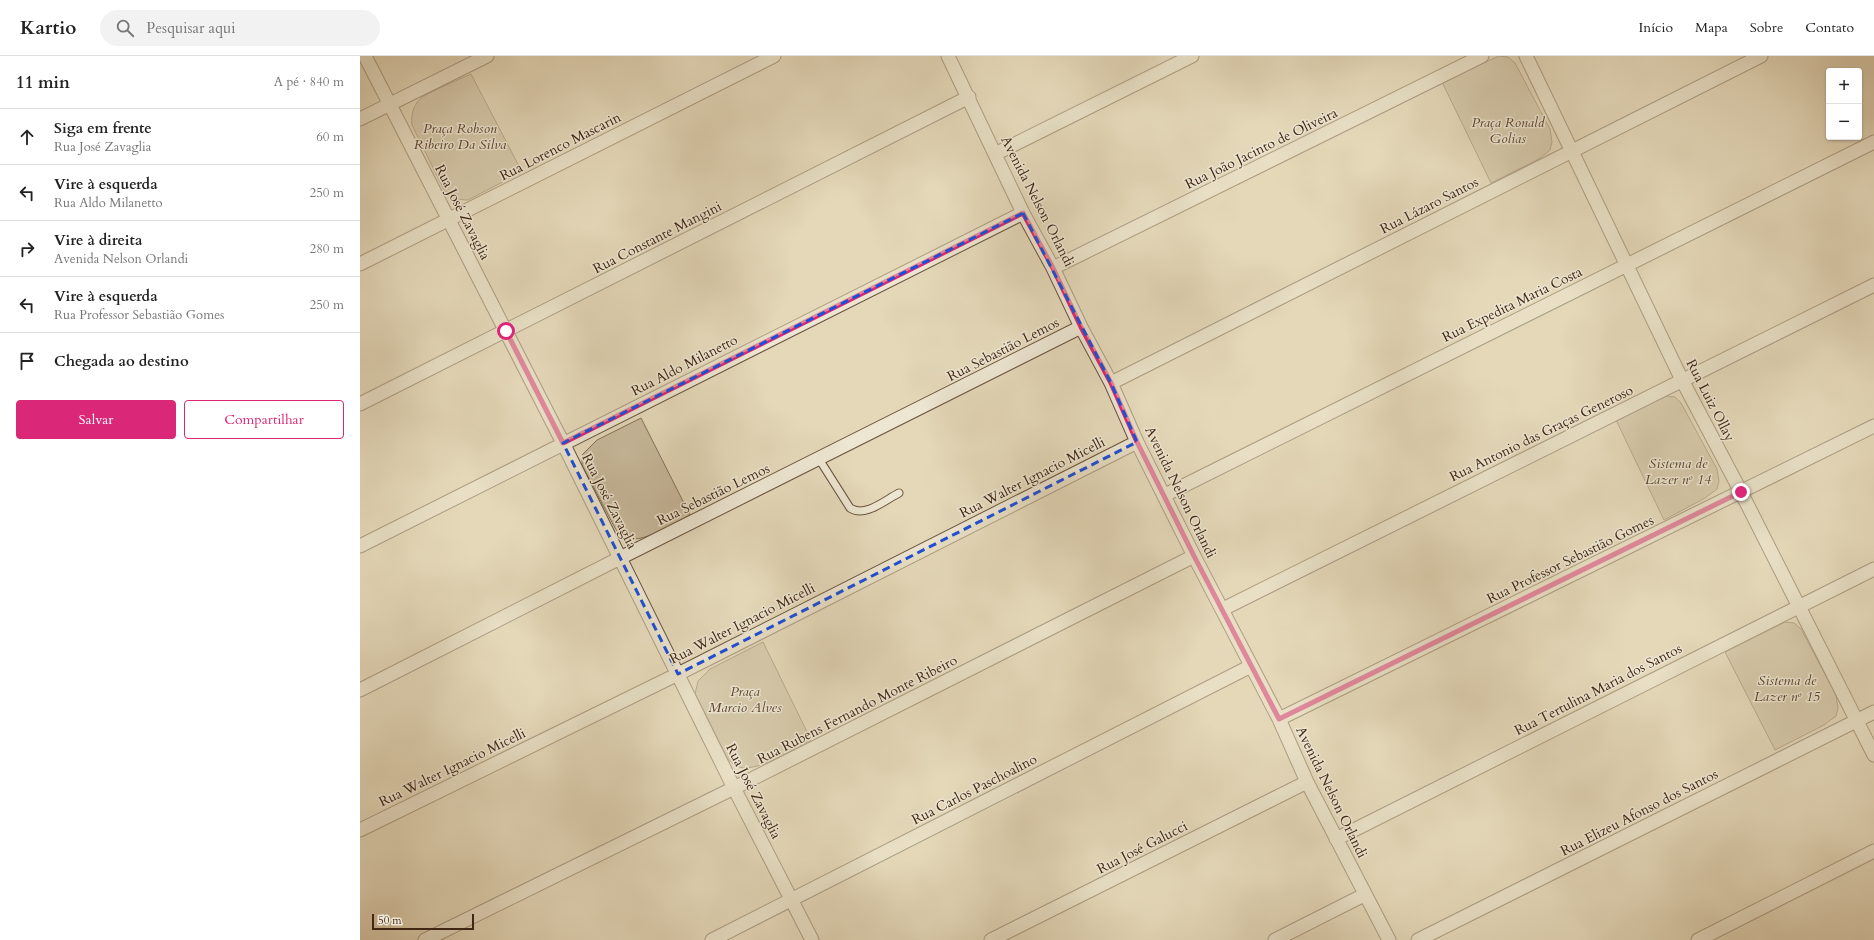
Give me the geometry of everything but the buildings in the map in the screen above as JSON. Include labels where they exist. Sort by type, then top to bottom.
[{"type":"street","name":"Rua José Zavaglia","points":[[365,56],[563,443],[734,788],[812,940]]},
{"type":"street","points":[[360,119],[487,56]]},
{"type":"street","name":"Rua Lorenco Mascarin","points":[[360,264],[774,56]]},
{"type":"street","name":"Avenida Nelson Orlandi","points":[[948,56],[969,97],[1023,213],[1053,268],[1081,327],[1111,383],[1137,442],[1165,495],[1194,556],[1223,609],[1279,719],[1307,782],[1364,895],[1390,940]]},
{"type":"street","points":[[995,154],[1192,56]]},
{"type":"street","name":"Rua João Jacinto de Oliveira","points":[[1053,268],[1482,56]]},
{"type":"street","name":"Rua Luiz Ollay","points":[[1526,56],[1682,380],[1741,492],[1874,755]]},
{"type":"street","name":"Rua Lázaro Santos","points":[[1111,383],[1761,56]]},
{"type":"street","name":"Rua Constante Mangini","points":[[360,404],[969,97]]},
{"type":"street","name":"Rua Expedita Maria Costa","points":[[1165,495],[1874,142]]},
{"type":"street","name":"Rua Aldo Milanetto","points":[[360,546],[1023,213]]},
{"type":"street","name":"Rua Antonio das Graças Generoso","points":[[1223,609],[1874,285]]},
{"type":"street","name":"Rua Sebastião Lemos","points":[[360,690],[1081,327]]},
{"type":"street","name":"Rua Professor Sebastião Gomes","points":[[1279,719],[1874,426]]},
{"type":"street","name":"Rua Walter Ignacio Micelli","points":[[360,830],[678,674],[1137,442]]},
{"type":"street","name":"Rua Rubens Fernando Monte Ribeiro","points":[[425,940],[734,788],[1194,556]]},
{"type":"street","name":"Rua Tertulina Maria dos Santos","points":[[1336,839],[1874,568]]},
{"type":"street","name":"Rua Carlos Paschoalino","points":[[712,940],[1251,666]]},
{"type":"street","name":"Rua Elizeu Afonso dos Santos","points":[[1418,940],[1874,712]]},
{"type":"street","name":"Rua José Galucci","points":[[991,940],[1307,782]]},
{"type":"street","points":[[1698,940],[1874,851]]},
{"type":"street","points":[[1275,940],[1364,895]]},
{"type":"lane","points":[[819,459],[850,508],[856,512],[864,512],[899,493]]},
{"type":"highlighted area","points":[[1023,213],[1111,383],[1137,442],[678,674],[563,443]]},
{"type":"green space","name":"Praça Ronald Golias","points":[[1499,56],[1508,57],[1515,63],[1550,129],[1552,142],[1550,150],[1539,159],[1491,183],[1442,82]]},
{"type":"green space","name":"Praça Robson Ribeiro Da Silva","points":[[471,74],[522,172],[468,200],[464,200],[454,198],[444,190],[412,125],[412,118],[414,108],[424,96]]},
{"type":"green space","name":"Sistema de Lazer nº 14","points":[[1666,396],[1675,397],[1681,403],[1717,469],[1719,481],[1717,489],[1705,498],[1664,520],[1616,420]]},
{"type":"green space","points":[[641,418],[690,515],[667,528],[648,536],[630,539],[622,536],[615,528],[582,465],[582,455],[597,440]]},
{"type":"green space","name":"Sistema de Lazer nº 15","points":[[1785,622],[1794,623],[1801,629],[1836,695],[1838,708],[1836,716],[1824,725],[1775,750],[1725,652]]},
{"type":"green space","name":"Praça Marcio Alves","points":[[763,642],[811,740],[774,760],[753,767],[744,768],[735,765],[727,758],[695,694],[698,681],[710,669]]},
{"type":"route","points":[[506,331],[563,443],[1023,213],[1053,268],[1081,327],[1111,383],[1137,442],[1165,495],[1194,556],[1223,609],[1279,719],[1741,492]]}]
